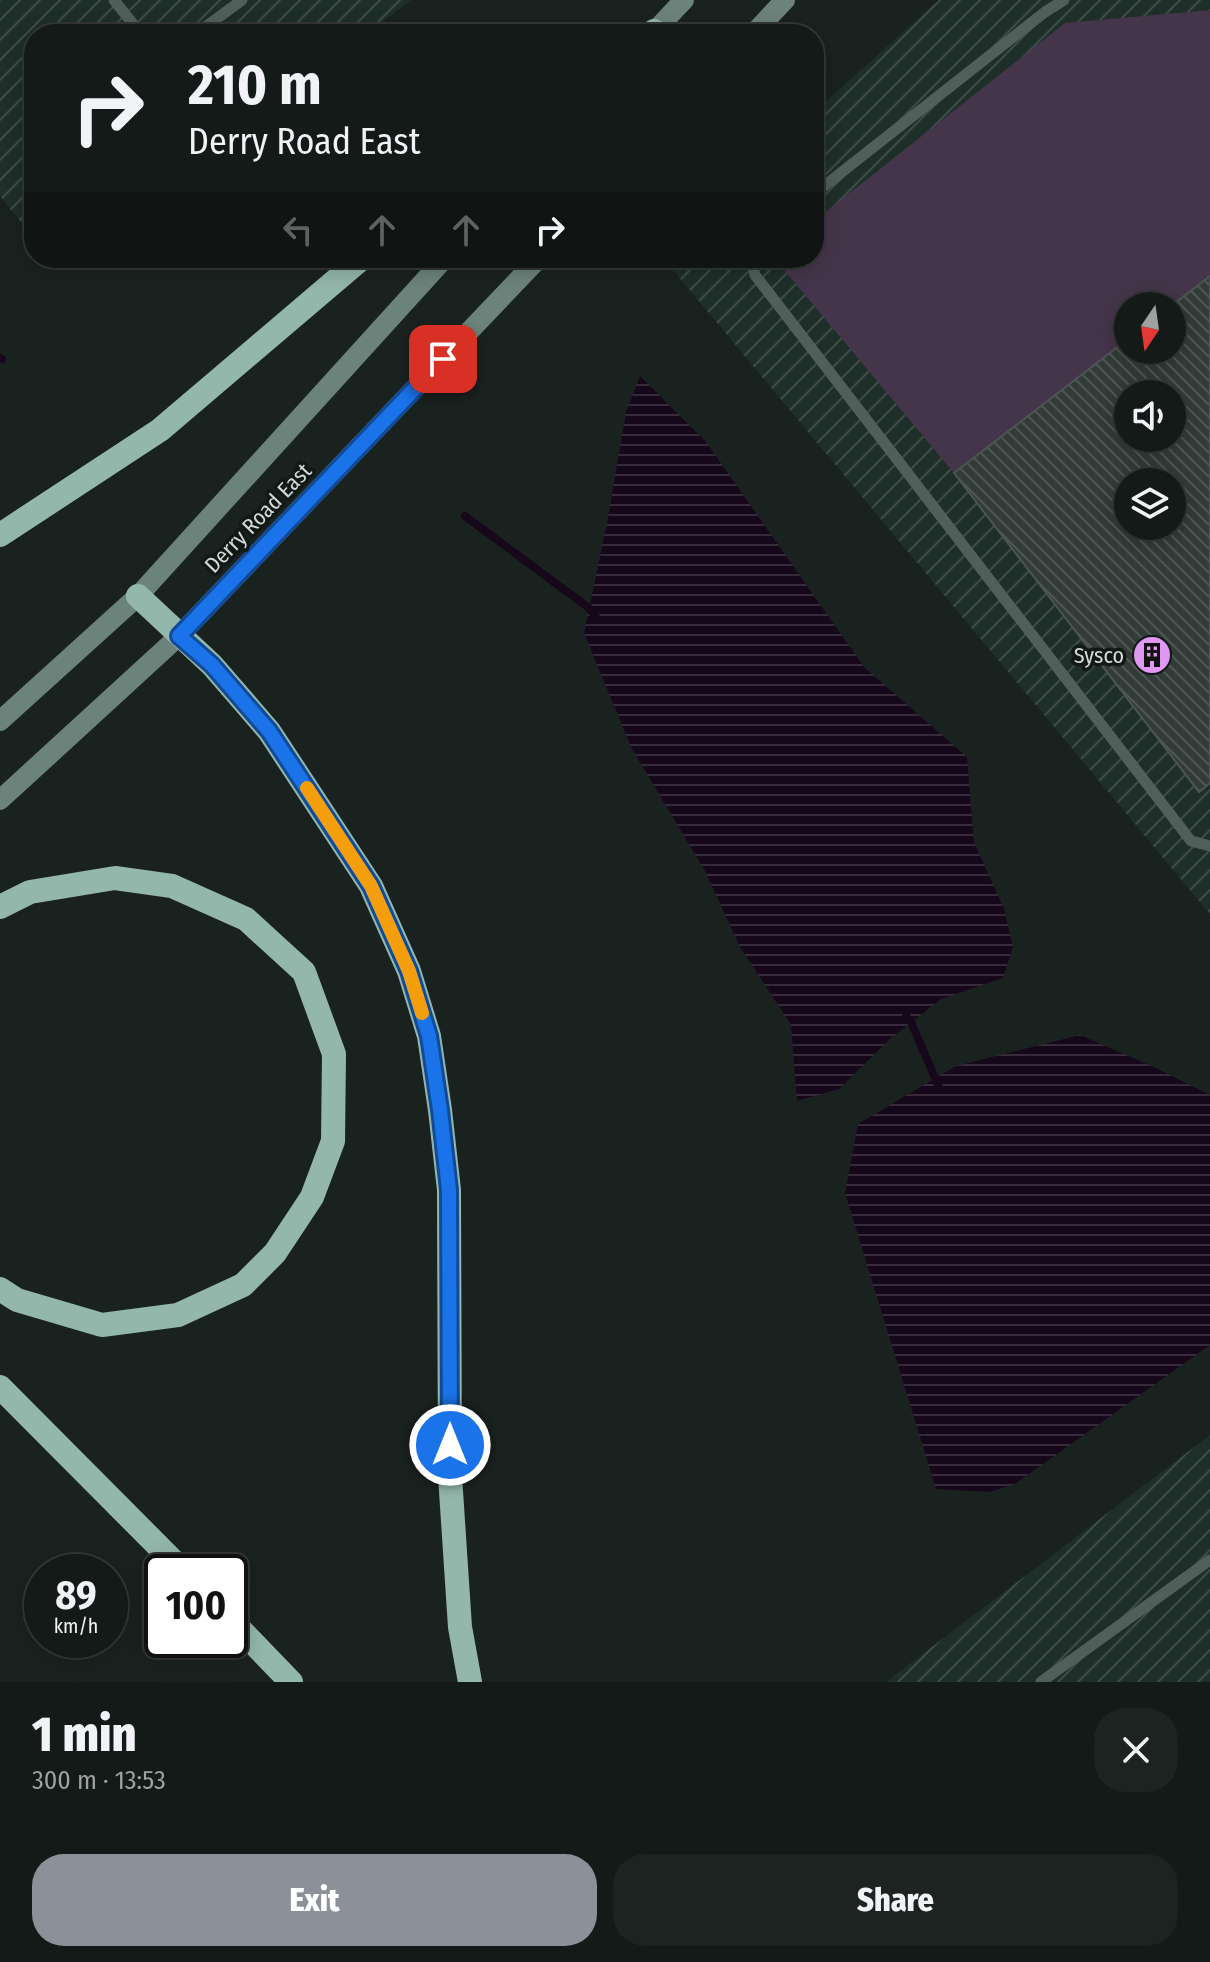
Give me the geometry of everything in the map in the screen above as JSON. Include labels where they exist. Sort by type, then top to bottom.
[{"type":"highway","points":[[0,535],[160,430],[350,268]]},
{"type":"highway","points":[[138,596],[212,665],[269,731],[371,886],[409,971],[429,1036],[449,1190],[450,1476],[460,1627],[470,1682]]},
{"type":"highway","points":[[0,907],[30,892],[115,878],[172,886],[246,919],[304,972],[334,1054],[333,1141],[312,1197],[275,1253],[243,1285],[178,1315],[102,1325],[17,1300],[0,1289]]},
{"type":"highway","points":[[0,1387],[166,1554]]},
{"type":"highway","points":[[248,1638],[291,1682]]},
{"type":"main road","points":[[661,24],[684,0]]},
{"type":"main road","points":[[762,24],[785,0]]},
{"type":"main road","name":"Derry Road East","points":[[0,721],[138,596],[436,268]]},
{"type":"main road","name":"Derry Road East","points":[[0,800],[179,636],[529,268]]},
{"type":"lane","points":[[114,0],[133,24]]},
{"type":"lane","points":[[210,24],[242,0]]},
{"type":"lane","points":[[824,186],[1064,0]]},
{"type":"lane","points":[[753,268],[755,275],[1191,841],[1210,846]]},
{"type":"lane","points":[[1041,1682],[1210,1560]]},
{"type":"shaded area","points":[[0,0],[411,0],[380,24],[24,24],[24,226],[0,196]]},
{"type":"shaded area","points":[[939,0],[1210,0],[1210,914],[671,268],[824,268],[824,103]]},
{"type":"shaded area","points":[[1210,10],[1210,276],[1186,294],[1186,292],[1114,292],[1114,350],[954,473],[782,268],[824,268],[824,213],[1065,23]]},
{"type":"shaded area","points":[[640,376],[706,442],[864,667],[967,757],[974,842],[1004,909],[1013,947],[1003,978],[941,999],[890,1039],[839,1089],[797,1101],[791,1025],[740,947],[706,873],[632,749],[584,633],[626,412]]},
{"type":"shaded area","points":[[1080,1035],[1210,1095],[1210,1345],[1015,1484],[989,1492],[936,1489],[845,1193],[858,1124],[956,1066]]},
{"type":"shaded area","points":[[1210,1435],[1210,1682],[886,1682]]},
{"type":"building","name":"Sysco","points":[[1210,276],[1210,783],[1199,792],[954,473],[1114,350],[1114,364],[1186,364],[1186,294]]},
{"type":"waterway","points":[[465,516],[589,608],[596,617]]},
{"type":"waterway","points":[[906,1016],[939,1087]]},
{"type":"slow traffic","points":[[307,788],[371,886],[409,971],[422,1013]]},
{"type":"place","name":"Sysco","points":[[1152,655]]},
{"type":"route","points":[[443,359],[179,636],[212,665],[269,731],[371,886],[409,971],[429,1036],[449,1190],[450,1445]]}]
